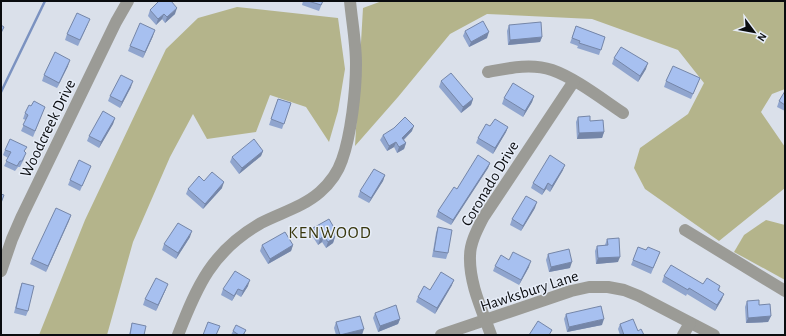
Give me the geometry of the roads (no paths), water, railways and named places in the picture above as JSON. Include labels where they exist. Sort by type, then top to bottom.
[{"type":"street","name":"Woodcreek Drive","points":[[1,271],[22,216],[116,22],[128,1]]},
{"type":"street","points":[[178,335],[194,294],[214,262],[224,251],[244,234],[310,199],[320,192],[336,172],[342,160],[346,145],[356,83],[356,47],[350,1]]},
{"type":"street","points":[[488,72],[509,68],[538,67],[552,70],[574,81],[623,112]]},
{"type":"street","name":"Coronado Drive","points":[[491,335],[472,279],[470,267],[470,256],[476,231],[483,218],[574,81]]},
{"type":"street","points":[[685,230],[785,291]]},
{"type":"street","name":"Hawksbury Lane","points":[[441,335],[572,291],[589,287],[608,287],[624,290],[640,296],[714,335]]},
{"type":"street","points":[[683,335],[690,323]]},
{"type":"waterway","points":[[1,92],[45,1]]},
{"type":"district","name":"KENWOOD","points":[[330,232]]}]
